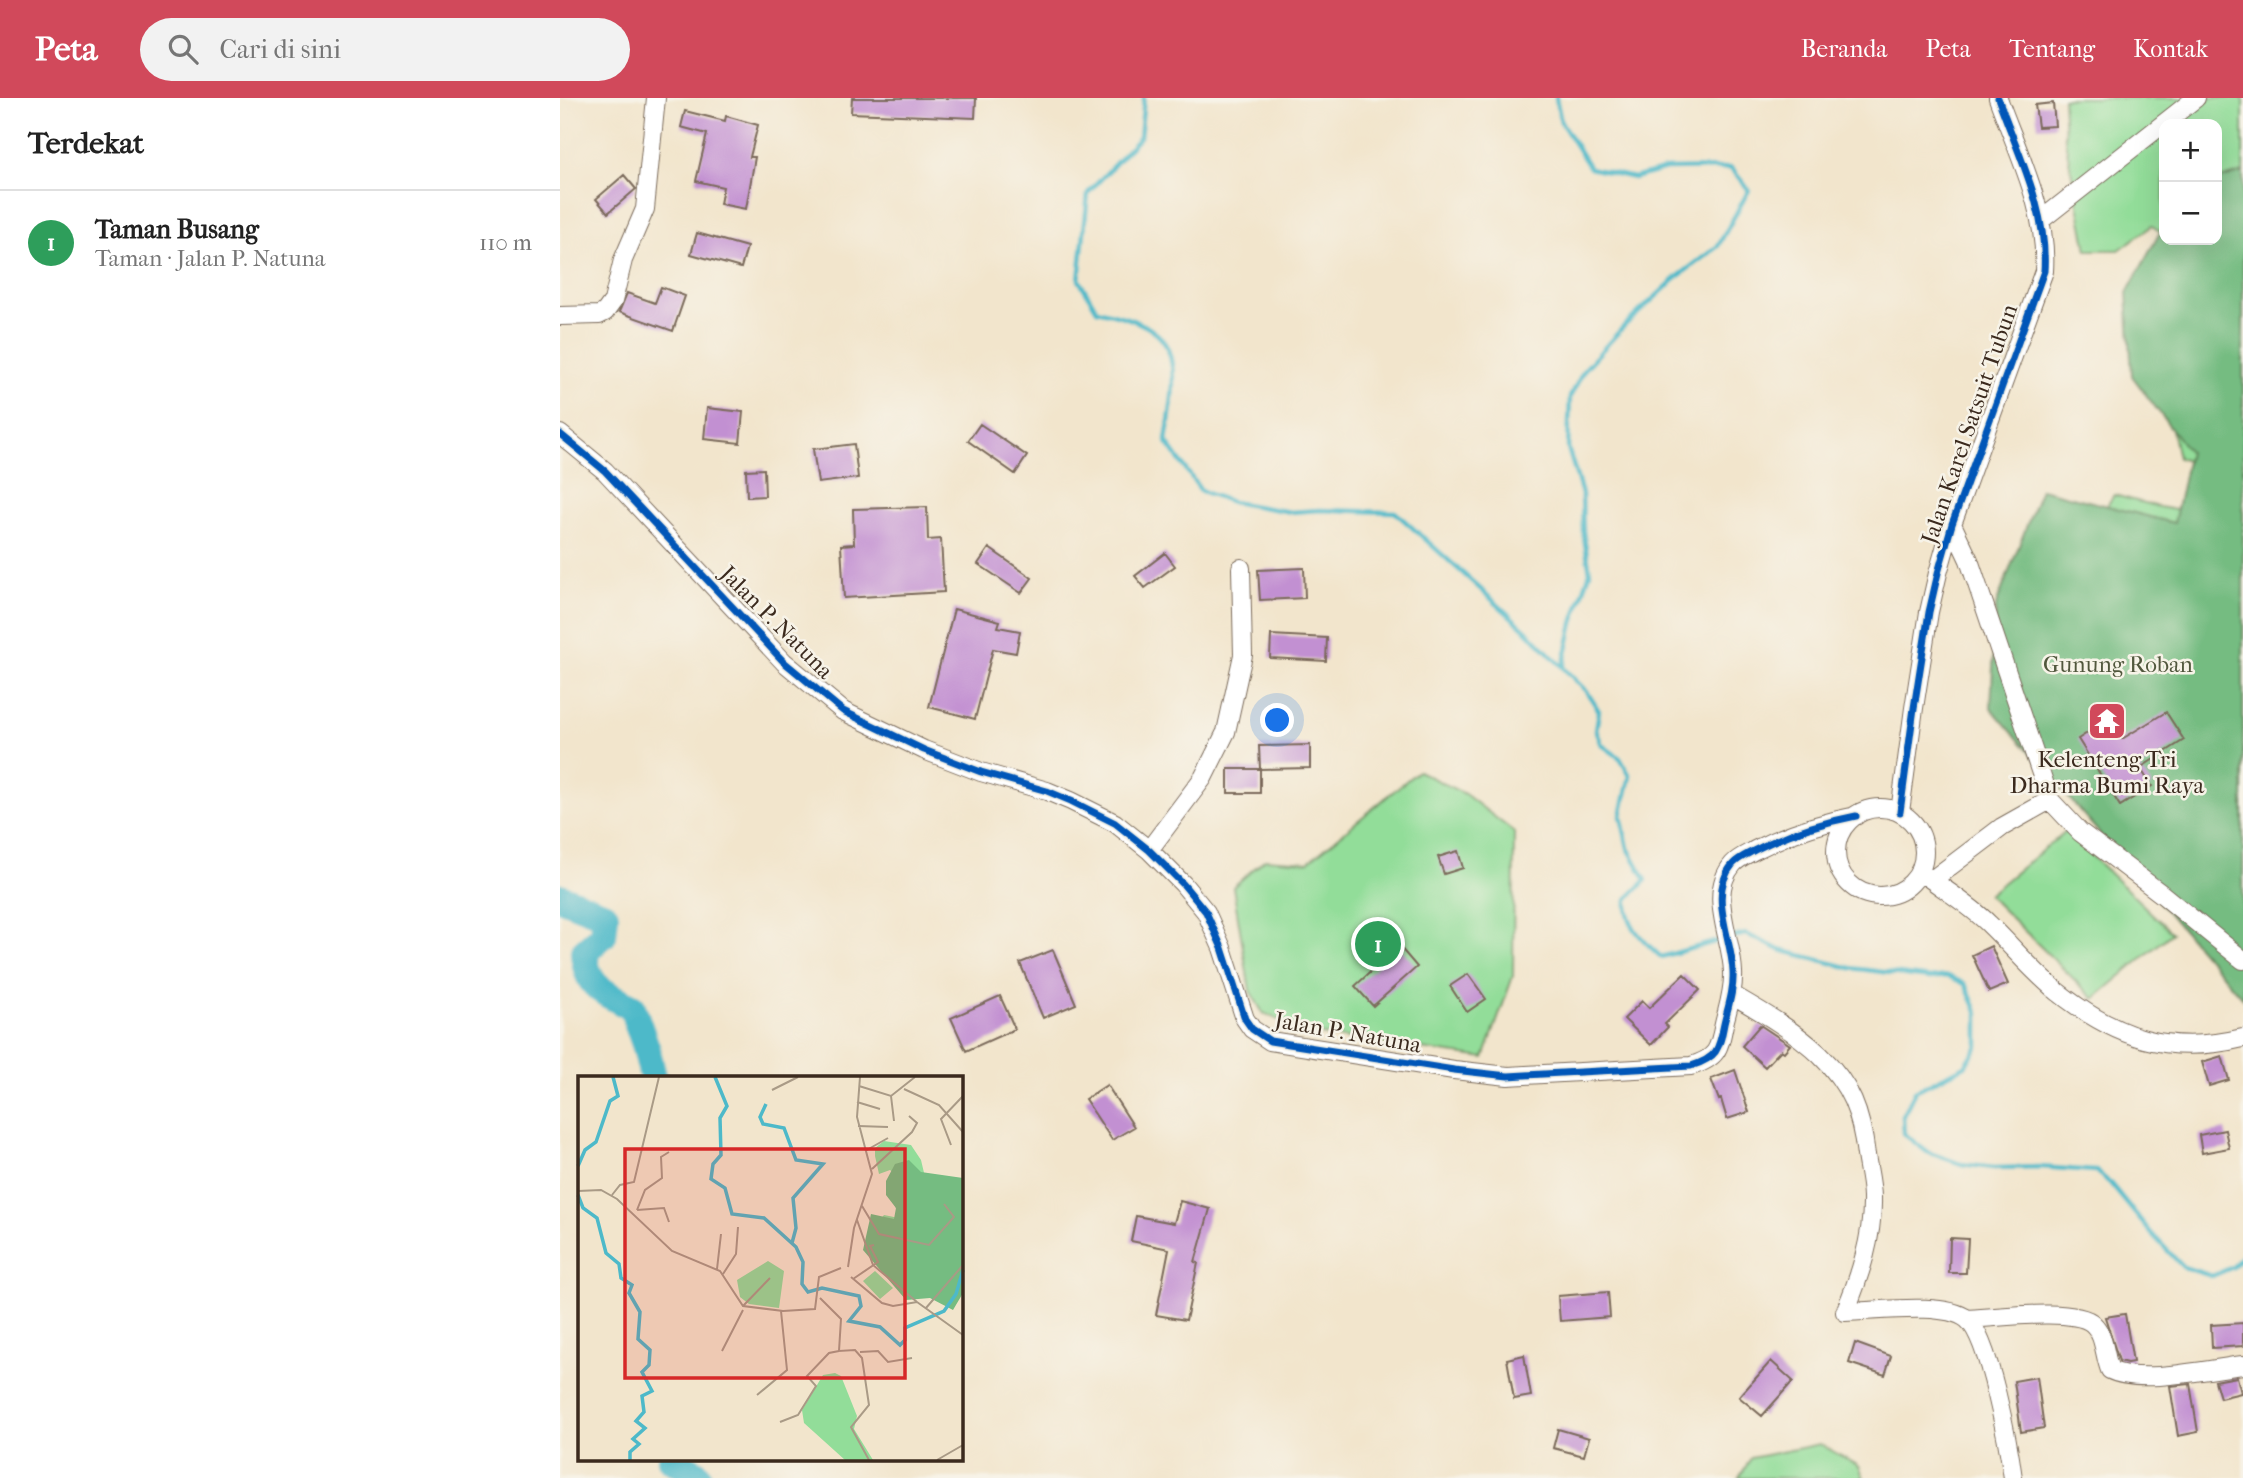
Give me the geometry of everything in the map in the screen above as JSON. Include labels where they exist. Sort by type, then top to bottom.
[{"type":"street","points":[[560,316],[599,315],[605,312],[613,301],[623,260],[645,209],[656,98]]},
{"type":"street","name":"Jalan Karel Satsuit Tubun","points":[[1900,812],[1929,612],[1952,524],[2044,271],[2046,247],[2041,220],[1998,98]]},
{"type":"street","points":[[2041,220],[2196,98]]},
{"type":"street","name":"Jalan P. Natuna","points":[[560,434],[605,471],[785,662],[843,711],[923,750],[1071,801],[1115,823],[1149,850],[1206,912],[1222,948],[1245,1019],[1260,1036],[1286,1045],[1508,1076],[1691,1066],[1703,1062],[1719,1048],[1731,994],[1733,973],[1720,891],[1722,881],[1735,861],[1774,840],[1815,824],[1856,816]]},
{"type":"street","points":[[1952,524],[1969,560],[2050,800],[2080,832],[2243,961]]},
{"type":"street","points":[[1149,850],[1203,778],[1226,732],[1243,656],[1241,568]]},
{"type":"street","points":[[1926,876],[1925,849],[1917,827],[1900,812],[1877,807],[1856,816],[1839,833],[1835,856],[1843,878],[1861,893],[1884,897],[1906,889],[2002,827],[2050,800]]},
{"type":"street","points":[[1926,876],[1987,922],[2057,991],[2103,1024],[2134,1038],[2169,1045],[2209,1044],[2243,1038]]},
{"type":"street","points":[[1731,994],[1800,1037],[1822,1056],[1847,1087],[1862,1121],[1872,1197],[1867,1246],[1845,1312],[1897,1309],[1944,1311],[1967,1319],[2062,1314],[2093,1323],[2101,1334],[2110,1370],[2118,1374],[2140,1377],[2243,1365]]},
{"type":"street","points":[[1967,1319],[1977,1334],[1987,1359],[2001,1413],[2013,1478]]},
{"type":"green space","points":[[2063,98],[2243,98],[2243,580],[2088,535],[2114,495],[2214,517],[2208,468],[2178,458],[2159,367],[2215,245],[2222,245],[2222,119],[2159,119],[2159,231],[2152,226],[2119,250],[2087,250],[2065,140]]},
{"type":"green space","name":"Gunung Roban","points":[[2243,172],[2243,999],[1991,708],[1996,605],[2041,489],[2174,523],[2189,452],[2132,376],[2127,293],[2159,234],[2159,245],[2222,245],[2222,178]]},
{"type":"green space","points":[[1418,771],[1465,794],[1514,832],[1513,976],[1484,1058],[1308,1033],[1263,1013],[1250,991],[1233,887],[1265,859],[1308,862]]},
{"type":"green space","points":[[2066,831],[2172,933],[2094,999],[1988,895]]},
{"type":"green space","points":[[1820,1444],[1859,1466],[1864,1478],[1739,1478],[1751,1458]]},
{"type":"building","points":[[852,98],[976,98],[975,118],[851,113]]},
{"type":"building","points":[[2053,103],[2055,126],[2038,127],[2035,105]]},
{"type":"building","points":[[685,111],[725,121],[726,116],[758,125],[750,157],[755,157],[746,209],[720,204],[723,187],[696,181],[707,134],[681,127]]},
{"type":"building","points":[[624,175],[636,189],[608,213],[596,199]]},
{"type":"building","points":[[697,233],[747,247],[741,268],[691,254]]},
{"type":"building","points":[[661,287],[685,296],[673,331],[619,312],[627,293],[655,303]]},
{"type":"building","points":[[707,408],[743,412],[740,443],[704,439]]},
{"type":"building","points":[[980,424],[1027,456],[1015,474],[968,441]]},
{"type":"building","points":[[854,444],[858,478],[818,483],[813,449]]},
{"type":"building","points":[[764,469],[765,496],[747,497],[746,470]]},
{"type":"building","points":[[927,507],[928,540],[941,539],[944,592],[844,598],[841,545],[854,544],[853,509]]},
{"type":"building","points":[[989,548],[1032,578],[1021,593],[978,564]]},
{"type":"building","points":[[1165,553],[1175,566],[1145,588],[1135,576]]},
{"type":"building","points":[[1304,568],[1305,598],[1260,600],[1258,570]]},
{"type":"building","points":[[954,609],[1000,621],[998,627],[1020,631],[1016,653],[993,649],[975,719],[929,707]]},
{"type":"building","points":[[1271,635],[1327,638],[1326,661],[1270,658]]},
{"type":"building","points":[[2166,712],[2184,740],[2140,768],[2152,786],[2120,806],[2078,739],[2109,719],[2122,739]]},
{"type":"building","points":[[1310,745],[1310,768],[1260,769],[1259,746]]},
{"type":"building","points":[[1228,769],[1260,769],[1260,793],[1228,793]]},
{"type":"building","points":[[1458,851],[1463,868],[1444,874],[1438,857]]},
{"type":"building","points":[[1399,946],[1417,967],[1373,1006],[1355,986]]},
{"type":"building","points":[[1991,946],[2008,984],[1989,992],[1972,955]]},
{"type":"building","points":[[1053,950],[1076,1004],[1043,1018],[1020,963]]},
{"type":"building","points":[[1468,974],[1486,999],[1467,1012],[1450,986]]},
{"type":"building","points":[[1684,974],[1700,990],[1665,1024],[1668,1027],[1651,1045],[1624,1019],[1642,1001],[1649,1008]]},
{"type":"building","points":[[1000,996],[1015,1029],[966,1051],[951,1018]]},
{"type":"building","points":[[1760,1025],[1790,1045],[1784,1052],[1781,1050],[1765,1067],[1742,1046]]},
{"type":"building","points":[[2222,1056],[2229,1080],[2209,1086],[2202,1062]]},
{"type":"building","points":[[1735,1070],[1749,1112],[1727,1119],[1711,1079]]},
{"type":"building","points":[[1107,1085],[1134,1127],[1112,1140],[1085,1099]]},
{"type":"building","points":[[2225,1130],[2229,1148],[2202,1153],[2199,1135]]},
{"type":"building","points":[[1180,1201],[1210,1209],[1195,1262],[1198,1263],[1186,1320],[1156,1315],[1169,1249],[1131,1241],[1136,1216],[1174,1223]]},
{"type":"building","points":[[1950,1238],[1968,1239],[1966,1273],[1949,1273]]},
{"type":"building","points":[[1608,1292],[1610,1317],[1560,1321],[1558,1296]]},
{"type":"building","points":[[2125,1314],[2133,1362],[2127,1363],[2119,1361],[2105,1317]]},
{"type":"building","points":[[2243,1323],[2243,1346],[2212,1348],[2211,1325]]},
{"type":"building","points":[[1855,1343],[1891,1356],[1885,1375],[1849,1363]]},
{"type":"building","points":[[1524,1355],[1531,1396],[1514,1399],[1507,1359]]},
{"type":"building","points":[[1771,1361],[1793,1381],[1762,1416],[1739,1397]]},
{"type":"building","points":[[2037,1377],[2044,1428],[2021,1432],[2014,1381]]},
{"type":"building","points":[[2237,1377],[2241,1393],[2220,1398],[2215,1381]]},
{"type":"building","points":[[2190,1384],[2198,1432],[2178,1436],[2170,1386]]},
{"type":"building","points":[[1558,1429],[1589,1438],[1584,1456],[1553,1448]]},
{"type":"waterway","points":[[1144,98],[1140,137],[1088,193],[1079,280],[1097,310],[1145,325],[1166,345],[1173,371],[1166,441],[1201,491],[1232,502],[1291,512],[1395,512],[1528,632],[1587,692],[1599,711],[1596,730],[1602,745],[1620,758],[1630,776],[1621,816],[1628,848],[1646,880],[1627,899],[1629,917],[1636,932],[1661,957],[1725,939]]},
{"type":"waterway","points":[[1556,98],[1561,122],[1590,168],[1634,178],[1666,169],[1731,168],[1749,190],[1718,246],[1676,278],[1625,325],[1584,370],[1570,397],[1568,448],[1582,494],[1583,532],[1590,572],[1573,623],[1563,667]]},
{"type":"waterway","points":[[560,897],[605,915],[603,935],[584,952],[586,964],[598,987],[632,1007],[653,1076]]},
{"type":"waterway","points":[[1733,937],[1746,934],[1780,950],[1851,968],[1930,978],[1948,976],[1965,984],[1978,1013],[1978,1046],[1965,1066],[1915,1091],[1903,1116],[1904,1134],[1927,1152],[1961,1164],[1994,1168],[2040,1167],[2096,1171],[2110,1183],[2183,1267],[2212,1276],[2233,1267],[2243,1254]]},
{"type":"waterway","points":[[673,1460],[697,1474],[698,1478]]},
{"type":"cycle path","points":[[1900,812],[1929,612],[1938,573],[1952,524],[2044,271],[2044,249],[2036,205],[1998,98]]},
{"type":"cycle path","points":[[560,434],[605,471],[784,662],[843,711],[924,750],[981,772],[1047,791],[1071,801],[1115,823],[1149,850],[1206,912],[1222,948],[1245,1019],[1252,1029],[1270,1041],[1508,1076],[1691,1066],[1700,1063],[1712,1056],[1718,1047],[1733,985],[1732,959],[1721,902],[1725,876],[1738,860],[1767,844],[1804,829],[1856,816]]},
{"type":"place","name":"Kelenteng Tri Dharma Bumi Raya","points":[[2107,721]]},
{"type":"place","name":"Taman Busang","points":[[1378,944]]}]
